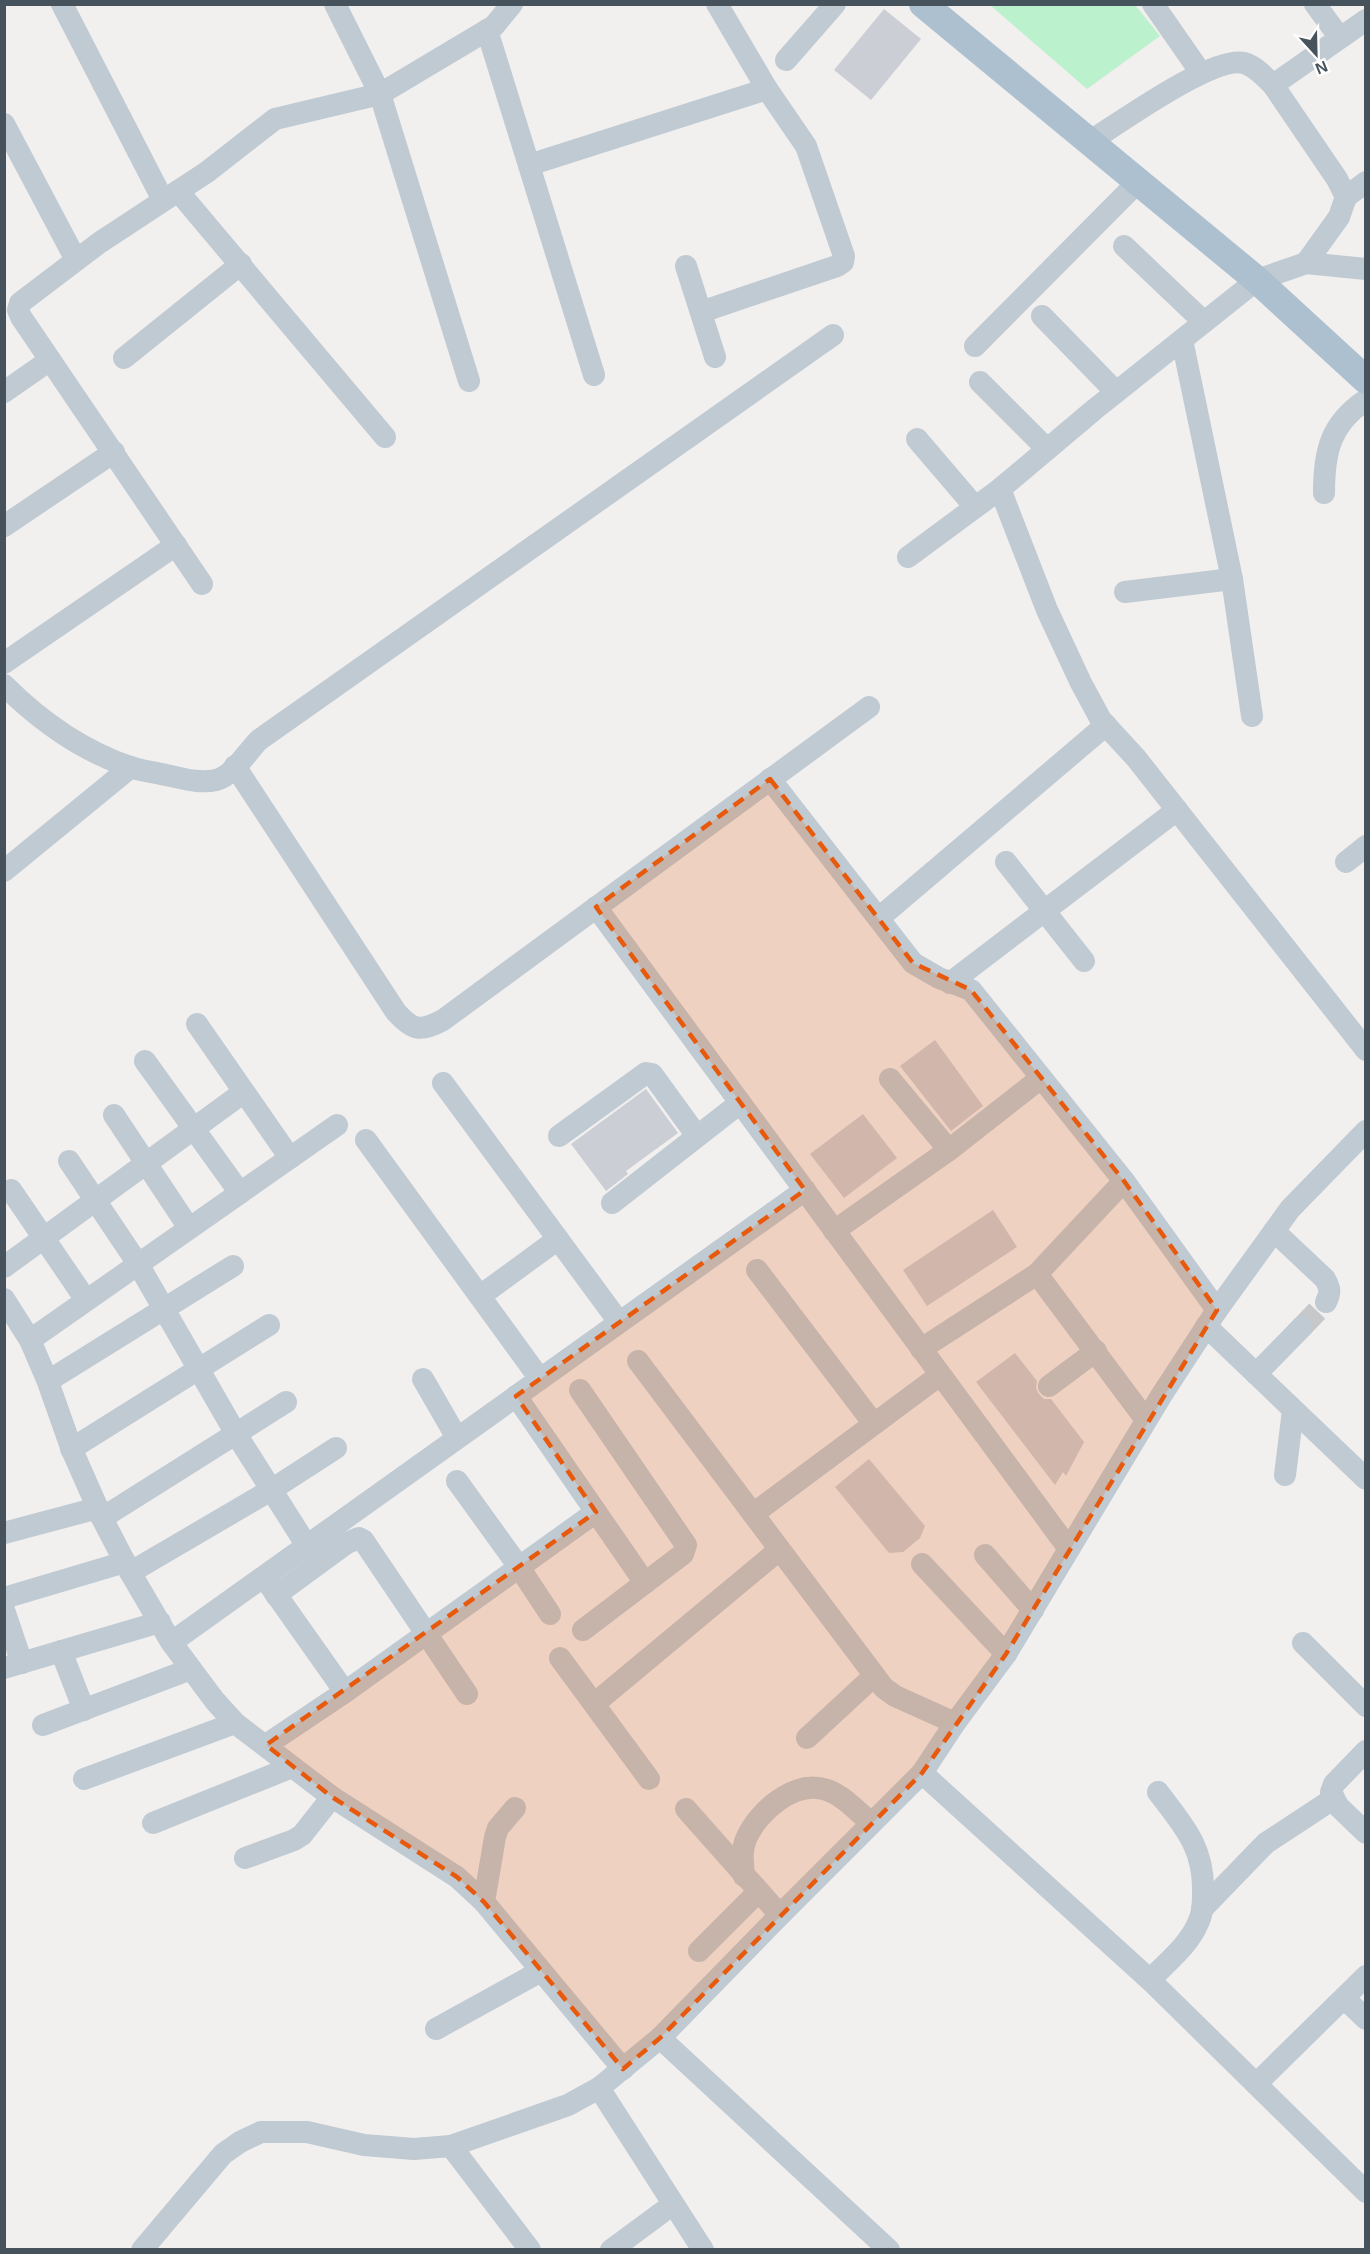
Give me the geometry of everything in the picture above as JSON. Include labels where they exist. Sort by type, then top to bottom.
[{"type":"main road","points":[[923,4],[1257,280],[1365,380]]},
{"type":"street","points":[[62,4],[171,196],[241,264],[385,437]]},
{"type":"street","points":[[335,4],[380,94],[469,381]]},
{"type":"street","points":[[202,584],[18,310],[26,299],[76,261],[207,172],[275,119],[380,94],[487,30],[500,21],[512,4]]},
{"type":"street","points":[[701,312],[826,270],[843,262],[844,256],[806,146],[767,89],[717,4]]},
{"type":"street","points":[[786,60],[835,4]]},
{"type":"street","points":[[1153,4],[1202,73]]},
{"type":"street","points":[[1314,4],[1340,38]]},
{"type":"street","points":[[1273,85],[1365,20]]},
{"type":"street","points":[[487,30],[594,375]]},
{"type":"street","points":[[1089,142],[1202,73],[1227,62],[1244,63],[1260,72],[1273,85],[1337,179],[1346,196]]},
{"type":"street","points":[[529,165],[767,89]]},
{"type":"street","points":[[4,124],[76,261]]},
{"type":"street","points":[[975,346],[1138,182]]},
{"type":"street","points":[[1306,263],[1339,217],[1346,196],[1365,182]]},
{"type":"street","points":[[1124,246],[1204,322]]},
{"type":"street","points":[[908,557],[1000,489],[1116,392],[1257,280],[1306,263],[1365,269]]},
{"type":"street","points":[[124,358],[241,264]]},
{"type":"street","points":[[686,266],[715,357]]},
{"type":"street","points":[[1042,316],[1116,392]]},
{"type":"street","points":[[4,685],[22,703],[63,734],[131,767],[198,780],[216,780],[226,776],[259,740],[833,335]]},
{"type":"street","points":[[1182,340],[1232,579],[1252,716]]},
{"type":"street","points":[[4,392],[50,360]]},
{"type":"street","points":[[980,382],[1047,449]]},
{"type":"street","points":[[1324,493],[1324,462],[1334,433],[1353,409],[1365,400]]},
{"type":"street","points":[[918,439],[975,507]]},
{"type":"street","points":[[4,526],[114,452]]},
{"type":"street","points":[[1000,489],[1047,610],[1081,683],[1106,725],[1136,758],[1365,1050]]},
{"type":"street","points":[[4,663],[176,545]]},
{"type":"street","points":[[1125,592],[1232,579]]},
{"type":"street","points":[[235,766],[396,1012],[406,1024],[417,1029],[430,1027],[443,1020],[868,707]]},
{"type":"street","points":[[879,918],[1106,725]]},
{"type":"street","points":[[4,872],[131,767]]},
{"type":"street","points":[[770,779],[913,963],[950,983],[971,990],[1124,1181],[1211,1318],[1256,1374],[1365,1479]]},
{"type":"street","points":[[950,983],[1177,810]]},
{"type":"street","points":[[1346,862],[1365,846]]},
{"type":"street","points":[[1006,862],[1084,961]]},
{"type":"street","points":[[596,907],[1069,1549]]},
{"type":"street","points":[[197,1024],[290,1158]]},
{"type":"street","points":[[145,1061],[240,1193]]},
{"type":"street","points":[[559,1136],[645,1073],[652,1074],[660,1083],[697,1136]]},
{"type":"street","points":[[834,1231],[950,1150],[1041,1078]]},
{"type":"street","points":[[890,1079],[950,1150]]},
{"type":"street","points":[[443,1083],[619,1322]]},
{"type":"street","points":[[4,1267],[244,1092]]},
{"type":"street","points":[[612,1203],[740,1102]]},
{"type":"street","points":[[114,1114],[189,1228]]},
{"type":"street","points":[[30,1340],[337,1125]]},
{"type":"street","points":[[142,2250],[224,2154],[240,2142],[261,2132],[307,2132],[364,2145],[414,2149],[451,2146],[568,2105],[599,2088],[660,2038],[922,1773],[955,1723],[1006,1654],[1146,1420],[1211,1318],[1290,1209],[1365,1131]]},
{"type":"street","points":[[366,1140],[540,1379]]},
{"type":"street","points":[[69,1161],[138,1264],[236,1434],[307,1546]]},
{"type":"street","points":[[921,1349],[1037,1274],[1124,1181]]},
{"type":"street","points":[[11,1190],[87,1300]]},
{"type":"street","points":[[270,1586],[307,1546],[805,1190]]},
{"type":"street","points":[[1274,1231],[1325,1278],[1330,1288],[1326,1302]]},
{"type":"street","points":[[480,1296],[558,1239]]},
{"type":"street","points":[[48,1381],[233,1266]]},
{"type":"street","points":[[757,1270],[874,1424]]},
{"type":"street","points":[[1037,1274],[1146,1420]]},
{"type":"street","points":[[4,1299],[30,1340],[48,1381],[71,1449],[128,1567],[172,1642],[215,1701],[235,1723],[332,1797],[457,1877],[484,1902],[623,2069]]},
{"type":"street","points":[[71,1449],[269,1325]]},
{"type":"street","points":[[1256,1374],[1302,1327]]},
{"type":"street","points":[[1049,1386],[1096,1351]]},
{"type":"street","points":[[638,1361],[884,1688],[895,1696],[955,1723]]},
{"type":"street","points":[[753,1514],[940,1375]]},
{"type":"street","points":[[423,1379],[458,1438]]},
{"type":"street","points":[[580,1390],[686,1545],[682,1554],[583,1630]]},
{"type":"street","points":[[516,1396],[645,1583]]},
{"type":"street","points":[[4,1533],[100,1513],[236,1434],[286,1402]]},
{"type":"street","points":[[1285,1475],[1293,1410]]},
{"type":"street","points":[[4,1598],[128,1567],[271,1490],[336,1448]]},
{"type":"street","points":[[457,1481],[550,1614]]},
{"type":"street","points":[[266,1745],[345,1692],[596,1512]]},
{"type":"street","points":[[172,1642],[359,1538],[363,1540],[467,1694]]},
{"type":"street","points":[[594,1704],[779,1550]]},
{"type":"street","points":[[985,1555],[1033,1610]]},
{"type":"street","points":[[922,1564],[1006,1654]]},
{"type":"street","points":[[270,1586],[345,1692]]},
{"type":"street","points":[[4,1610],[13,1665],[160,1622]]},
{"type":"street","points":[[1303,1643],[1365,1706]]},
{"type":"street","points":[[61,1651],[84,1710]]},
{"type":"street","points":[[560,1658],[649,1779]]},
{"type":"street","points":[[43,1725],[191,1669]]},
{"type":"street","points":[[807,1738],[874,1676]]},
{"type":"street","points":[[84,1779],[235,1723]]},
{"type":"street","points":[[1365,1751],[1334,1784],[1331,1792],[1333,1799],[1365,1833]]},
{"type":"street","points":[[153,1823],[292,1767]]},
{"type":"street","points":[[922,1773],[1150,1980],[1365,2192]]},
{"type":"street","points":[[751,1884],[742,1856],[746,1840],[759,1817],[792,1793],[809,1787],[826,1789],[841,1796],[871,1823]]},
{"type":"street","points":[[1150,1980],[1191,1936],[1202,1909],[1203,1878],[1198,1851],[1192,1837],[1158,1791]]},
{"type":"street","points":[[245,1858],[302,1835],[332,1797]]},
{"type":"street","points":[[1202,1909],[1266,1843],[1333,1799]]},
{"type":"street","points":[[484,1902],[498,1828],[515,1808]]},
{"type":"street","points":[[686,1809],[780,1915]]},
{"type":"street","points":[[699,1951],[751,1884]]},
{"type":"street","points":[[436,2030],[541,1971]]},
{"type":"street","points":[[1256,2084],[1365,1976]]},
{"type":"street","points":[[1344,1998],[1365,2019]]},
{"type":"street","points":[[660,2038],[889,2250]]},
{"type":"street","points":[[599,2088],[703,2250]]},
{"type":"street","points":[[451,2146],[530,2250]]},
{"type":"street","points":[[610,2250],[672,2205]]},
{"type":"highlighted area","points":[[770,779],[913,963],[971,990],[1124,1181],[1217,1310],[1006,1654],[922,1773],[660,2038],[623,2069],[484,1902],[457,1877],[332,1797],[266,1745],[596,1512],[516,1396],[805,1190],[596,907]]},
{"type":"green space","points":[[990,5],[1135,5],[1160,36],[1087,89]]},
{"type":"building","points":[[884,9],[921,39],[871,100],[834,70]]},
{"type":"building","points":[[935,1040],[983,1106],[951,1131],[900,1066]]},
{"type":"building","points":[[646,1089],[678,1133],[626,1171],[628,1174],[606,1191],[571,1144]]},
{"type":"building","points":[[863,1114],[897,1158],[844,1198],[810,1154]]},
{"type":"building","points":[[993,1210],[1017,1247],[927,1306],[903,1270]]},
{"type":"building","points":[[1015,1353],[1037,1381],[1036,1388],[1039,1394],[1044,1399],[1051,1399],[1084,1442],[1066,1476],[1063,1472],[1055,1485],[976,1382]]},
{"type":"building","points":[[869,1459],[925,1526],[920,1538],[903,1552],[889,1553],[835,1487]]},
{"type":"tunnel","points":[[1302,1327],[1326,1302]]}]
